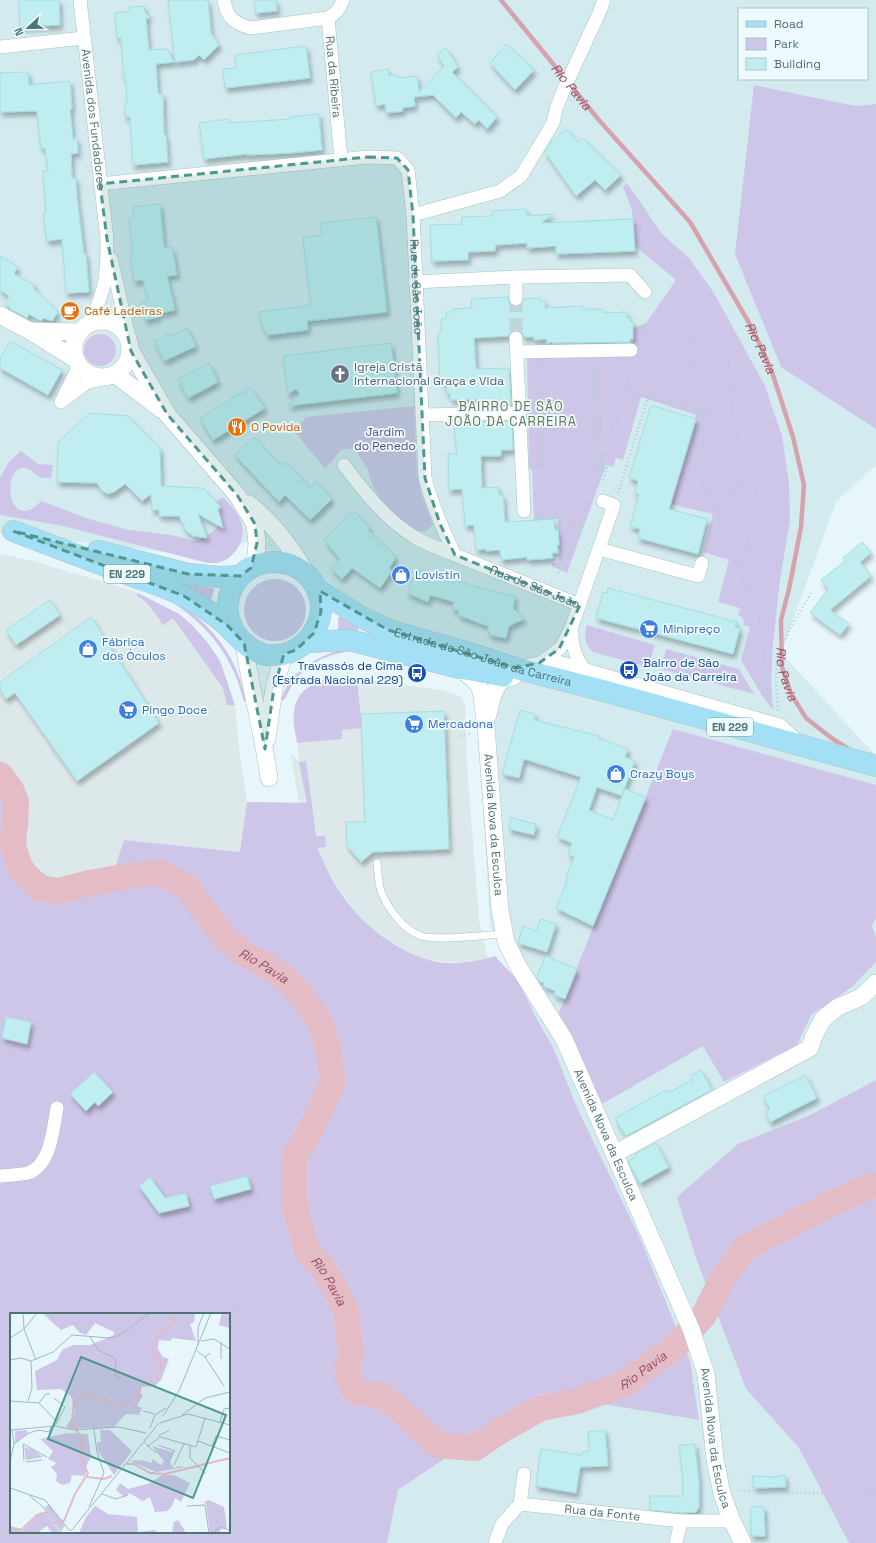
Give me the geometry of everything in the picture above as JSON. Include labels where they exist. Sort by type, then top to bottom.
[{"type":"main road","name":"EN 229","points":[[7,530],[112,554],[188,574],[220,577],[245,572],[264,562],[277,561],[290,564],[300,570],[314,584],[320,600],[320,617],[314,633],[296,650],[284,654],[262,654],[252,650],[213,614],[184,596],[7,530]]},
{"type":"main road","points":[[239,637],[228,618],[228,603],[232,588],[245,572]]},
{"type":"main road","name":"Estrada de São João da Carreira","points":[[314,584],[364,618],[388,630],[469,653],[514,673],[602,697],[656,706],[876,766]]},
{"type":"main road","name":"Estrada de São João da Carreira","points":[[306,642],[349,640],[460,668],[514,673]]},
{"type":"street","name":"Avenida dos Fundadores","points":[[80,0],[107,239],[130,346]]},
{"type":"street","points":[[224,0],[225,8],[232,20],[240,25],[251,28],[328,18],[336,14],[341,7],[343,0]]},
{"type":"street","points":[[413,215],[500,191],[521,176],[553,123],[556,109],[564,89],[604,0]]},
{"type":"street","name":"Rua da Ribeira","points":[[328,18],[341,160]]},
{"type":"street","points":[[0,47],[84,38]]},
{"type":"street","name":"Rua de São João","points":[[100,184],[368,157],[397,158],[408,170],[413,215],[425,478],[433,506],[455,555],[580,605],[572,626],[559,649],[540,663],[514,673]]},
{"type":"street","name":"Avenida dos Fundadores","points":[[83,328],[101,299],[105,285],[107,270],[107,239]]},
{"type":"street","points":[[415,282],[516,277],[630,275],[645,292]]},
{"type":"street","points":[[516,277],[516,299]]},
{"type":"street","points":[[0,315],[30,331],[77,362],[84,372],[91,376],[111,376],[167,414]]},
{"type":"street","points":[[30,331],[83,328],[95,322],[104,321],[112,322],[126,333],[130,346],[167,414],[237,495],[255,524],[257,543],[256,556],[245,572]]},
{"type":"street","points":[[83,328],[75,340],[74,349],[77,362],[61,402],[86,384],[111,376],[123,369],[129,361],[130,346]]},
{"type":"street","points":[[516,338],[524,511]]},
{"type":"street","points":[[517,352],[636,349]]},
{"type":"street","points":[[422,415],[520,413]]},
{"type":"street","points":[[344,465],[363,490],[388,518],[414,537],[455,555]]},
{"type":"street","points":[[237,495],[259,512],[288,543],[314,584]]},
{"type":"street","points":[[580,605],[614,505],[603,501]]},
{"type":"street","points":[[599,549],[698,576],[706,560]]},
{"type":"street","name":"Rua de São João","points":[[572,626],[571,639],[573,650],[585,670]]},
{"type":"street","points":[[239,637],[266,749],[269,778]]},
{"type":"street","points":[[266,749],[274,688],[284,654]]},
{"type":"street","name":"Rua de São João","points":[[540,663],[558,662],[780,725],[804,747]]},
{"type":"street","name":"Avenida Nova da Esculca","points":[[460,668],[478,684],[481,691],[486,727],[500,910],[504,934],[518,966],[564,1039],[690,1327],[706,1374],[715,1459],[721,1489],[732,1521],[743,1543]]},
{"type":"street","name":"Avenida Nova da Esculca","points":[[486,727],[493,693],[499,682],[514,673]]},
{"type":"street","points":[[614,1154],[810,1048],[813,1038],[823,1019],[838,1007],[861,997],[876,983]]},
{"type":"street","points":[[0,1176],[28,1173],[39,1167],[47,1155],[57,1108]]},
{"type":"street","points":[[495,1543],[502,1524],[520,1504],[524,1474]]},
{"type":"street","name":"Rua da Fonte","points":[[520,1504],[681,1521],[732,1521]]},
{"type":"street","points":[[676,1543],[681,1521]]},
{"type":"lane","points":[[377,863],[381,890],[392,912],[405,926],[421,936],[439,938],[504,934]]},
{"type":"path","points":[[564,556],[568,558],[598,476],[626,390],[636,349],[646,324]]},
{"type":"path","points":[[706,560],[719,523],[720,515],[717,506],[702,480],[704,447],[690,334],[694,331],[702,330],[727,353],[734,428],[738,443],[735,461],[737,468],[754,489],[758,497],[740,574],[753,592],[759,608],[769,705]]},
{"type":"path","points":[[598,356],[601,466]]},
{"type":"path","points":[[593,357],[596,466]]},
{"type":"path","points":[[540,358],[542,466]]},
{"type":"path","points":[[626,390],[700,412],[731,398]]},
{"type":"path","points":[[618,493],[648,397]]},
{"type":"path","points":[[538,496],[538,466],[601,466]]},
{"type":"path","points":[[598,476],[600,477],[604,467],[607,468],[602,480]]},
{"type":"path","points":[[717,506],[745,478]]},
{"type":"path","points":[[538,511],[538,518],[562,517],[580,526]]},
{"type":"path","points":[[558,573],[564,556],[562,517]]},
{"type":"path","points":[[780,725],[777,700],[777,668],[782,646],[811,593]]},
{"type":"path","points":[[229,1313],[240,1307],[242,1291]]},
{"type":"path","points":[[0,1406],[10,1402]]},
{"type":"path","points":[[721,1489],[775,1492],[843,1492],[876,1489]]},
{"type":"highlighted area","points":[[368,157],[397,158],[408,170],[413,215],[425,478],[440,524],[455,555],[580,605],[559,649],[539,663],[515,668],[388,630],[320,591],[321,612],[314,633],[296,650],[284,654],[274,688],[265,749],[244,643],[227,625],[184,596],[13,531],[188,574],[240,576],[251,568],[257,543],[255,524],[237,495],[167,414],[131,351],[107,239],[100,184]]},
{"type":"shaded area","points":[[0,0],[876,0],[876,465],[836,502],[781,653],[876,756],[876,1080],[810,1115],[746,1389],[799,1448],[849,1543],[387,1543],[398,1490],[541,1394],[698,1420],[553,1047],[535,1016],[507,957],[490,926],[475,669],[373,615],[304,563],[247,542],[201,556],[0,533]]},
{"type":"shaded area","points":[[0,554],[29,560],[134,591],[179,614],[192,625],[207,642],[220,661],[235,705],[247,802],[299,804],[291,754],[299,761],[294,712],[300,694],[310,686],[320,681],[332,678],[357,679],[441,690],[459,696],[465,704],[467,766],[479,919],[488,958],[465,962],[439,962],[417,956],[389,942],[360,918],[338,889],[316,848],[240,852],[125,840],[114,871],[76,878],[53,880],[36,868],[26,849],[27,830],[18,787],[0,767]]},
{"type":"green space","points":[[754,85],[855,106],[876,104],[876,429],[781,367],[735,254]]},
{"type":"green space","points":[[627,183],[662,234],[689,258],[714,293],[765,386],[782,436],[789,483],[790,520],[780,580],[773,643],[771,681],[773,710],[763,697],[741,660],[750,627],[743,625],[744,621],[742,617],[738,615],[740,608],[718,602],[729,560],[703,552],[713,514],[670,504],[696,415],[641,397],[623,460],[616,458],[613,467],[606,465],[567,573],[552,566],[552,563],[558,563],[560,551],[558,519],[534,520],[532,469],[529,469],[527,354],[633,353],[633,328],[646,323],[676,280],[635,246],[632,210],[623,187]]},
{"type":"green space","points":[[97,334],[103,334],[112,338],[116,350],[112,362],[103,366],[97,366],[88,362],[84,353],[84,347],[88,338]]},
{"type":"green space","name":"Jardim do Penedo","points":[[414,406],[417,474],[422,496],[433,525],[426,531],[416,532],[387,508],[373,487],[368,470],[354,448],[341,450],[325,469],[294,431],[306,417]]},
{"type":"green space","points":[[21,451],[38,464],[53,465],[51,478],[42,478],[37,476],[26,468],[16,471],[12,478],[10,488],[11,498],[15,506],[21,511],[30,510],[41,501],[89,519],[129,530],[171,535],[195,541],[207,536],[219,526],[220,517],[217,510],[221,507],[216,502],[223,497],[241,521],[243,531],[240,543],[229,558],[217,563],[208,563],[59,525],[0,515],[0,477],[9,462]]},
{"type":"green space","points":[[275,579],[287,581],[297,588],[304,598],[306,610],[304,622],[297,632],[287,639],[275,641],[263,639],[253,632],[246,622],[244,610],[246,598],[253,588],[263,581]]},
{"type":"green space","points":[[183,581],[203,587],[213,588],[214,590],[211,601],[181,586]]},
{"type":"green space","points":[[138,593],[179,614],[192,625],[207,642],[220,661],[235,705],[227,705],[223,688],[173,618],[163,625],[148,605],[137,596]]},
{"type":"green space","points":[[177,601],[202,622],[222,644],[236,670],[246,701],[244,702],[234,672],[219,646],[200,624],[175,604]]},
{"type":"green space","points":[[340,616],[359,625],[358,632],[338,631],[338,618]]},
{"type":"green space","points":[[587,625],[655,645],[648,667],[593,652],[586,643],[585,633]]},
{"type":"green space","points":[[666,649],[739,669],[754,694],[661,669]]},
{"type":"green space","points":[[339,650],[353,651],[329,656],[314,663],[295,680],[284,700],[281,700],[286,688],[296,674],[323,656]]},
{"type":"green space","points":[[332,678],[357,679],[362,728],[342,730],[342,739],[297,743],[294,716],[295,705],[298,698],[312,685]]},
{"type":"green space","points":[[673,729],[876,785],[876,918],[872,926],[876,937],[876,962],[852,987],[811,1015],[797,1045],[724,1082],[703,1046],[602,1104],[559,1012]]},
{"type":"green space","points":[[306,761],[316,836],[325,836],[326,847],[317,848],[335,884],[347,902],[368,925],[394,944],[408,952],[437,962],[466,962],[495,956],[519,982],[535,1016],[553,1047],[578,1110],[639,1236],[690,1361],[699,1420],[541,1394],[398,1490],[387,1543],[0,1543],[0,767],[18,787],[27,830],[26,849],[36,868],[53,880],[76,878],[114,871],[124,840],[240,852],[247,802],[307,803],[299,762]]},
{"type":"green space","points":[[876,1080],[876,1543],[849,1543],[799,1448],[746,1389],[697,1261],[677,1197],[738,1144],[810,1115]]},
{"type":"building","points":[[19,0],[59,0],[60,25],[20,27]]},
{"type":"building","points":[[168,0],[208,0],[211,33],[219,45],[204,60],[199,55],[194,60],[175,62]]},
{"type":"building","points":[[254,0],[276,0],[277,11],[256,13]]},
{"type":"building","points":[[144,6],[145,12],[150,17],[146,19],[149,50],[167,49],[174,62],[156,64],[158,94],[163,94],[164,135],[166,135],[168,162],[133,165],[130,117],[125,117],[125,103],[127,103],[126,79],[124,79],[121,38],[117,38],[115,13],[130,11],[129,7]]},
{"type":"building","points":[[506,44],[534,70],[515,90],[490,63]]},
{"type":"building","points":[[306,46],[310,78],[225,88],[223,69],[236,68],[235,55]]},
{"type":"building","points":[[446,48],[458,67],[452,72],[497,117],[487,129],[479,120],[475,124],[461,112],[456,118],[433,95],[414,97],[415,106],[402,108],[403,111],[386,113],[385,104],[376,106],[371,72],[388,69],[389,76],[398,75],[398,78],[417,76],[419,92],[444,66],[437,54]]},
{"type":"building","points":[[28,72],[29,85],[70,81],[72,109],[70,110],[73,139],[77,138],[78,153],[71,154],[72,178],[76,178],[84,254],[86,254],[89,292],[66,293],[62,239],[47,241],[43,214],[46,213],[43,171],[48,171],[45,148],[41,149],[37,111],[0,112],[0,73]]},
{"type":"building","points":[[319,114],[322,150],[290,153],[247,154],[204,159],[199,123],[229,119],[229,123],[290,119],[290,117]]},
{"type":"building","points":[[566,129],[578,142],[582,138],[621,175],[605,190],[595,180],[576,196],[545,152],[551,142]]},
{"type":"building","points":[[160,204],[164,248],[172,247],[177,275],[167,276],[175,310],[157,314],[159,317],[145,320],[141,302],[148,300],[143,280],[134,281],[130,253],[133,253],[129,218],[134,218],[133,207]]},
{"type":"building","points":[[526,209],[527,216],[553,214],[541,223],[633,219],[635,251],[556,254],[556,246],[527,248],[527,243],[496,245],[495,251],[468,252],[468,260],[432,261],[430,225],[462,224],[462,217],[492,216],[492,211]]},
{"type":"building","points":[[376,217],[387,312],[307,321],[308,330],[267,335],[261,323],[259,312],[311,305],[303,237],[322,235],[321,223]]},
{"type":"building","points":[[0,256],[18,267],[14,274],[35,285],[33,288],[58,312],[52,321],[44,318],[41,321],[29,314],[27,318],[10,309],[10,307],[5,304],[9,296],[0,290]]},
{"type":"building","points":[[508,297],[509,303],[516,307],[520,306],[524,299],[540,298],[540,301],[545,301],[545,308],[583,306],[583,309],[603,309],[603,313],[627,312],[627,318],[630,318],[630,322],[633,322],[633,339],[630,339],[630,342],[547,343],[547,339],[534,340],[534,337],[524,337],[522,333],[516,330],[511,332],[509,336],[474,338],[476,369],[509,368],[511,405],[477,406],[477,399],[451,400],[450,393],[447,394],[446,386],[444,386],[444,381],[440,381],[438,333],[441,332],[441,319],[446,318],[446,312],[453,312],[453,309],[472,308],[471,299]]},
{"type":"building","points":[[187,328],[196,346],[164,361],[154,341],[168,334],[169,337]]},
{"type":"building","points":[[10,341],[62,370],[48,395],[0,368],[0,359]]},
{"type":"building","name":"Igreja Cristã Internacional Graça e Vida","points":[[391,343],[397,393],[287,406],[300,394],[296,389],[288,394],[283,356]]},
{"type":"building","points":[[209,363],[218,382],[188,398],[178,379]]},
{"type":"building","points":[[250,387],[265,408],[213,440],[200,418]]},
{"type":"building","points":[[651,405],[696,419],[669,509],[707,519],[698,554],[638,538],[640,529],[630,527],[639,494],[634,493],[638,481],[629,478]]},
{"type":"building","points":[[90,413],[128,416],[160,449],[161,486],[203,488],[221,507],[218,509],[223,528],[198,514],[207,538],[193,536],[186,531],[179,516],[159,516],[159,510],[152,510],[151,494],[142,501],[125,484],[114,492],[108,494],[102,491],[97,483],[57,482],[58,442]]},
{"type":"building","points":[[512,421],[513,450],[501,450],[501,456],[481,456],[482,488],[498,487],[499,495],[503,495],[505,522],[554,519],[555,530],[558,530],[559,545],[557,545],[558,553],[552,553],[553,558],[527,560],[527,557],[501,560],[500,550],[476,550],[474,525],[465,526],[462,489],[449,490],[448,454],[457,454],[454,428],[478,427],[477,422]]},
{"type":"building","points":[[254,437],[281,466],[286,462],[310,488],[316,481],[332,499],[310,520],[285,495],[279,502],[235,455]]},
{"type":"building","points":[[355,512],[370,528],[368,530],[396,557],[389,568],[392,571],[380,588],[352,568],[342,579],[331,569],[340,559],[324,540],[350,513],[352,515]]},
{"type":"building","points":[[862,542],[871,553],[860,562],[871,576],[830,610],[849,624],[840,635],[810,613],[828,589],[821,580],[845,561],[843,558]]},
{"type":"building","points":[[417,569],[453,583],[454,580],[515,596],[513,608],[524,619],[509,626],[506,638],[489,635],[490,631],[487,631],[488,626],[458,615],[459,611],[452,609],[454,602],[430,595],[428,602],[407,593]]},
{"type":"building","points":[[608,588],[737,622],[735,627],[740,628],[733,654],[596,618],[603,592],[607,593]]},
{"type":"building","points":[[50,600],[60,615],[16,645],[6,630]]},
{"type":"building","points":[[91,617],[159,723],[77,781],[15,693],[6,699],[0,690],[0,682]]},
{"type":"building","points":[[520,710],[535,714],[534,720],[599,736],[598,738],[628,749],[625,757],[635,761],[622,795],[625,789],[646,797],[593,926],[556,908],[568,879],[566,878],[574,857],[568,854],[572,843],[557,837],[581,777],[524,759],[519,778],[502,774]],"holes":[[[597,787],[622,796],[613,820],[589,810]]]},
{"type":"building","points":[[444,711],[449,849],[373,852],[361,862],[347,846],[346,822],[365,822],[361,714]]},
{"type":"building","points":[[511,818],[536,824],[534,835],[509,829]]},
{"type":"building","points":[[541,919],[556,924],[547,952],[518,943],[523,926],[536,931]]},
{"type":"building","points":[[545,956],[577,969],[565,999],[554,995],[555,991],[543,986],[544,983],[539,981],[537,977]]},
{"type":"building","points":[[6,1017],[31,1022],[27,1044],[2,1038]]},
{"type":"building","points":[[701,1070],[712,1090],[626,1136],[615,1118],[666,1090],[668,1093],[693,1080],[690,1076]]},
{"type":"building","points":[[94,1072],[113,1092],[98,1106],[95,1102],[86,1111],[70,1094]]},
{"type":"building","points":[[805,1075],[817,1098],[770,1122],[765,1111],[770,1109],[763,1096]]},
{"type":"building","points":[[656,1143],[669,1167],[640,1183],[628,1161],[636,1157],[635,1154]]},
{"type":"building","points":[[247,1176],[251,1189],[214,1199],[210,1186]]},
{"type":"building","points":[[150,1177],[165,1198],[186,1193],[189,1206],[159,1213],[139,1186]]},
{"type":"building","points":[[605,1430],[608,1466],[580,1467],[576,1493],[536,1486],[541,1449],[582,1455],[583,1452],[590,1451],[588,1432]]},
{"type":"building","points":[[695,1444],[699,1482],[699,1507],[696,1512],[681,1513],[650,1510],[650,1496],[683,1496],[683,1479],[679,1445]]},
{"type":"building","points":[[785,1475],[786,1487],[754,1488],[752,1476],[774,1477]]},
{"type":"building","points":[[751,1507],[764,1507],[765,1536],[751,1536]]},
{"type":"waterway","name":"Rio Pavia","points":[[501,0],[598,119],[690,222],[748,321],[762,349],[772,372],[793,437],[804,485],[801,527],[789,589],[781,620],[782,667],[791,694],[806,718],[847,748]]},
{"type":"waterway","name":"Rio Pavia","points":[[0,775],[11,789],[16,802],[15,825],[12,843],[21,870],[39,888],[59,891],[89,883],[140,874],[162,873],[188,888],[223,936],[241,952],[288,980],[309,1006],[320,1023],[328,1049],[333,1081],[310,1131],[294,1157],[294,1204],[306,1248],[325,1271],[346,1310],[351,1351],[347,1374],[356,1392],[384,1396],[438,1445],[475,1448],[500,1431],[541,1408],[577,1401],[624,1384],[678,1344],[704,1315],[721,1282],[745,1248],[832,1203],[876,1185]]},
{"type":"tunnel","points":[[516,299],[516,338]]},
{"type":"place","name":"Café Ladeiras","points":[[70,311]]},
{"type":"place","name":"Igreja Cristã Internacional Graça e Vida","points":[[340,374]]},
{"type":"place","name":"O Povida","points":[[237,427]]},
{"type":"place","name":"Lovistin","points":[[401,575]]},
{"type":"place","name":"Minipreço","points":[[649,629]]},
{"type":"place","name":"Fábrica dos Óculos","points":[[88,649]]},
{"type":"place","name":"Bairro de São João da Carreira","points":[[629,670]]},
{"type":"place","name":"Travassós de Cima (Estrada Nacional 229)","points":[[417,673]]},
{"type":"place","name":"Pingo Doce","points":[[128,710]]},
{"type":"place","name":"Mercadona","points":[[414,724]]},
{"type":"place","name":"Crazy Boys","points":[[616,774]]},
{"type":"district","name":"BAIRRO DE SÃO JOÃO DA CARREIRA","points":[[511,414]]}]
